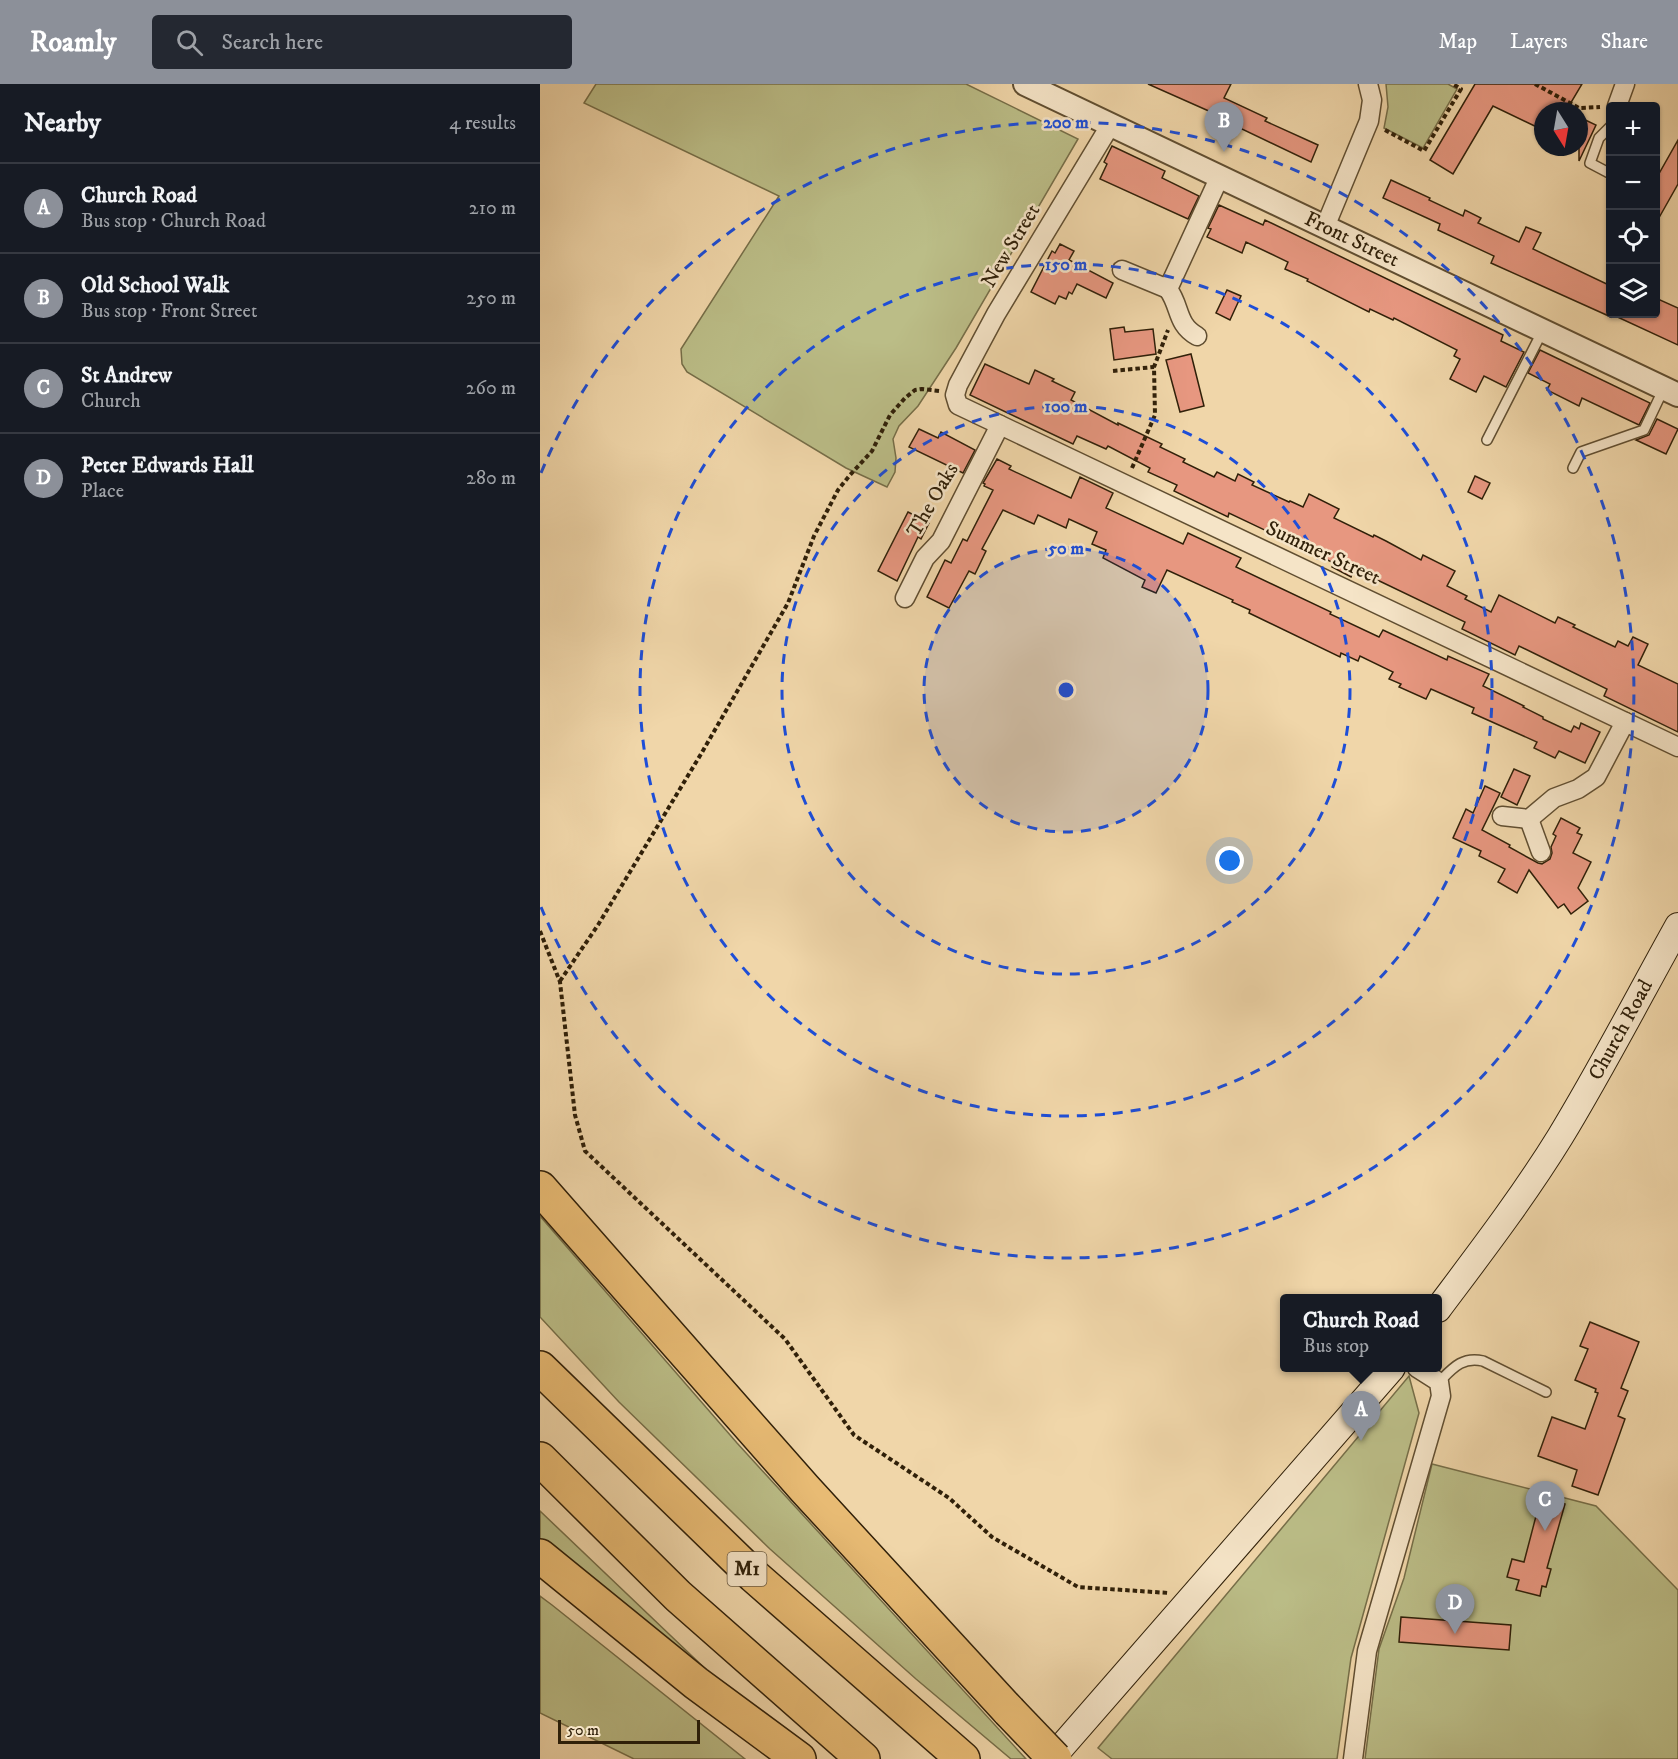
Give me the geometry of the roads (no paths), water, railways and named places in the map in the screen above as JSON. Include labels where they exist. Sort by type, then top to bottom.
[{"type":"highway","points":[[540,1188],[805,1489],[1053,1759]]},
{"type":"highway","name":"M1","points":[[540,1368],[754,1576],[963,1759]]},
{"type":"highway","points":[[540,1459],[678,1596],[863,1759]]},
{"type":"highway","points":[[540,1556],[696,1683],[799,1759]]},
{"type":"main road","name":"Church Road","points":[[1442,1302],[1478,1256],[1559,1139],[1678,926]]},
{"type":"main road","points":[[1053,1759],[1389,1372]]},
{"type":"street","name":"Front Street","points":[[1025,84],[1671,392]]},
{"type":"street","points":[[1325,227],[1369,121],[1372,100],[1368,84]]},
{"type":"street","points":[[1618,102],[1625,84]]},
{"type":"street","name":"New Street","points":[[955,395],[958,385],[996,314],[1111,124]]},
{"type":"street","points":[[1168,289],[1220,176]]},
{"type":"street","points":[[1122,270],[1168,289],[1176,299],[1186,328],[1197,336]]},
{"type":"street","name":"Summer Street","points":[[955,395],[958,405],[1678,747]]},
{"type":"street","name":"The Oaks","points":[[905,598],[926,558],[941,541],[1000,425]]},
{"type":"street","points":[[1502,816],[1529,819],[1554,798],[1578,789],[1596,777],[1626,722]]},
{"type":"street","points":[[1529,819],[1540,852]]},
{"type":"street","points":[[1353,1759],[1367,1651],[1441,1396],[1439,1382],[1423,1372]]},
{"type":"lane","points":[[1606,132],[1599,138],[1590,163],[1606,171]]},
{"type":"lane","points":[[1487,440],[1542,330]]},
{"type":"lane","points":[[1573,468],[1581,452],[1644,430],[1671,392]]},
{"type":"lane","points":[[1439,1382],[1457,1365],[1474,1359],[1483,1360],[1546,1392]]},
{"type":"place","name":"Old School Walk","points":[[1224,152]]},
{"type":"place","name":"Church Road","points":[[1361,1441]]},
{"type":"place","name":"St Andrew","points":[[1545,1531]]},
{"type":"place","name":"Peter Edwards Hall","points":[[1455,1634]]}]
